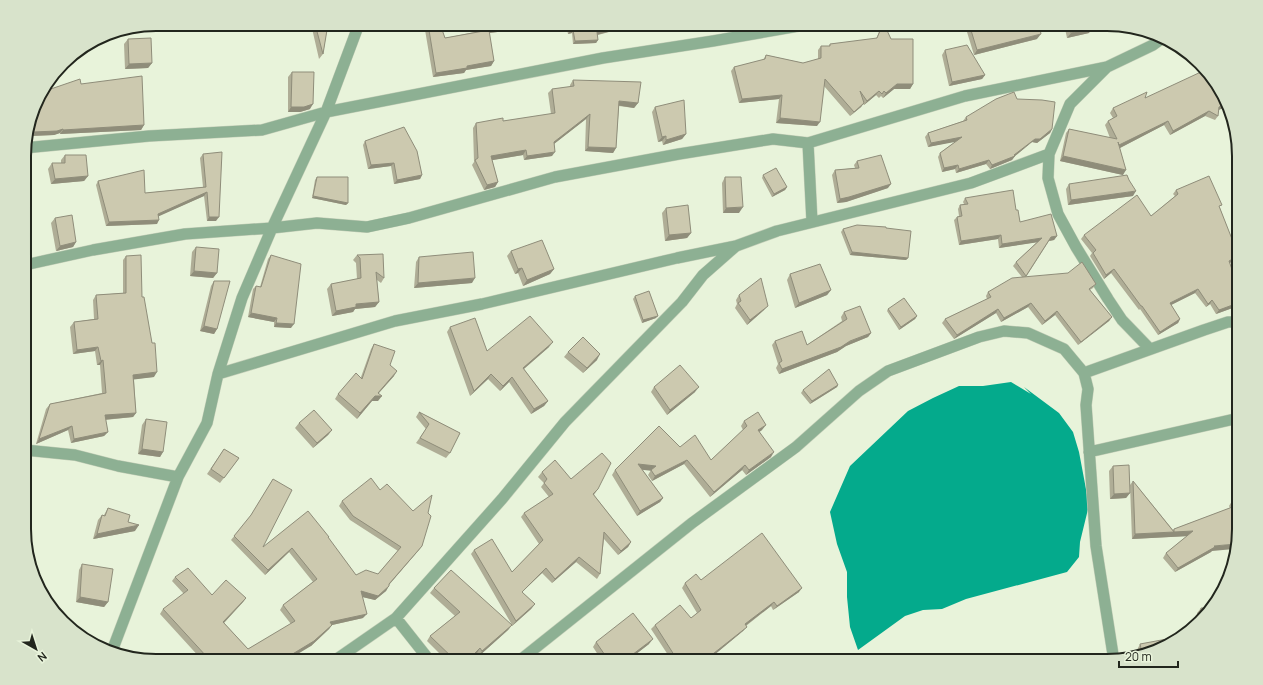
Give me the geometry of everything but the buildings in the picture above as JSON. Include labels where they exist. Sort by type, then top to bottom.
[{"type":"street","points":[[114,646],[178,477],[207,423],[218,374],[242,298],[272,228],[326,112],[356,31]]},
{"type":"street","points":[[31,147],[150,136],[262,130],[326,112],[604,58],[714,42],[773,31]]},
{"type":"street","points":[[31,264],[93,250],[184,234],[272,228],[317,223],[367,227],[409,218],[555,177],[773,139],[808,143],[965,96],[1107,67],[1158,41]]},
{"type":"street","points":[[1107,67],[1070,104],[1049,154],[1048,178],[1058,214],[1084,260],[1119,315],[1150,349]]},
{"type":"street","points":[[808,143],[812,222]]},
{"type":"street","points":[[218,374],[395,321],[482,304],[677,258],[736,246],[777,231],[971,183],[1049,154]]},
{"type":"street","points":[[344,654],[396,618],[502,499],[565,422],[682,302],[703,275],[736,246]]},
{"type":"street","points":[[1084,373],[1228,322],[1232,322]]},
{"type":"street","points":[[528,654],[692,523],[796,447],[859,391],[888,371],[979,337],[1004,331],[1028,332],[1064,349],[1084,373],[1088,389],[1086,405],[1096,546],[1113,654]]},
{"type":"street","points":[[1089,452],[1232,420]]},
{"type":"street","points":[[31,451],[75,455],[118,466],[178,477]]},
{"type":"street","points":[[396,618],[424,654]]},
{"type":"water","points":[[1011,382],[1031,394],[1024,387],[1059,413],[1073,432],[1079,452],[1089,505],[1080,542],[1079,557],[1067,572],[966,599],[942,609],[923,610],[905,616],[858,650],[850,627],[847,597],[847,572],[837,544],[830,512],[850,466],[908,411],[959,386],[983,386]]}]
